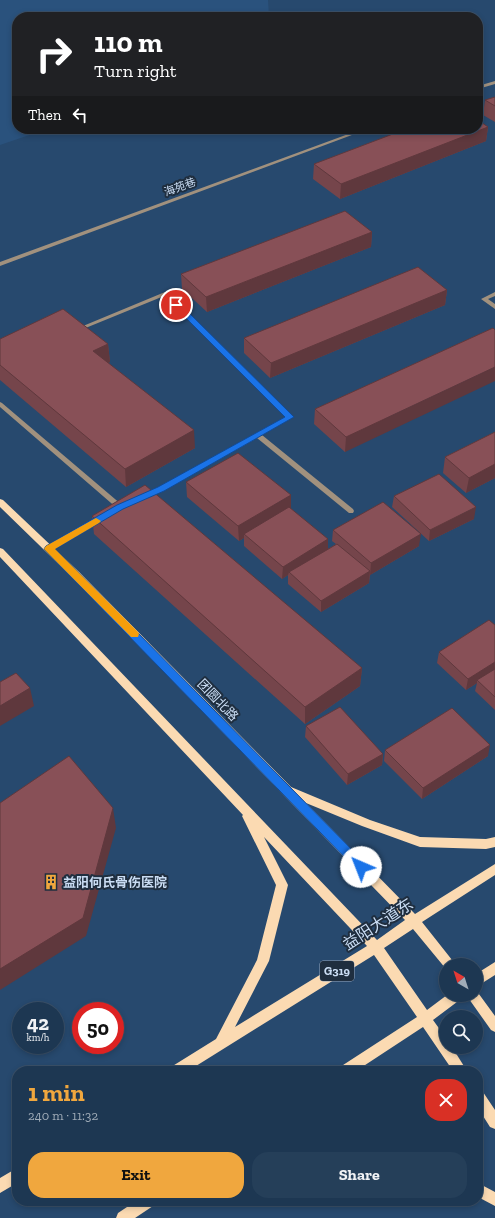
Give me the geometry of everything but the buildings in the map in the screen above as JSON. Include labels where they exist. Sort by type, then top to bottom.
[{"type":"main road","name":"团圆北路","points":[[0,502],[49,549],[414,921],[444,958]]},
{"type":"main road","points":[[0,551],[376,947],[458,1066]]},
{"type":"main road","points":[[287,791],[366,823],[420,842],[486,844],[495,842]]},
{"type":"main road","points":[[221,1042],[264,961],[282,885],[243,807]]},
{"type":"main road","name":"益阳大道东","points":[[184,1066],[376,947],[495,869]]},
{"type":"main road","points":[[483,976],[495,968]]},
{"type":"main road","points":[[353,1066],[426,1018],[448,1002]]},
{"type":"main road","points":[[478,1002],[495,1026]]},
{"type":"main road","points":[[483,1104],[495,1122]]},
{"type":"main road","points":[[0,1186],[12,1178]]},
{"type":"main road","points":[[483,1193],[495,1199]]},
{"type":"main road","points":[[123,1218],[141,1206]]},
{"type":"street","points":[[483,86],[495,82]]},
{"type":"street","name":"海苑巷","points":[[0,264],[352,134]]},
{"type":"street","points":[[86,326],[165,294],[290,417],[161,489],[140,498]]},
{"type":"street","points":[[495,294],[484,299],[495,307]]},
{"type":"street","points":[[0,404],[120,507]]},
{"type":"street","points":[[258,435],[351,511]]},
{"type":"street","points":[[114,511],[127,504]]},
{"type":"street","points":[[49,549],[107,515]]},
{"type":"shaded area","points":[[0,0],[268,0],[269,12],[12,12],[12,134],[32,134],[0,145]]},
{"type":"slow traffic","points":[[96,521],[49,549],[134,634]]},
{"type":"place","name":"益阳何氏骨伤医院","points":[[51,882]]},
{"type":"route","points":[[176,305],[290,417],[161,489],[120,507],[49,549],[361,867]]}]
